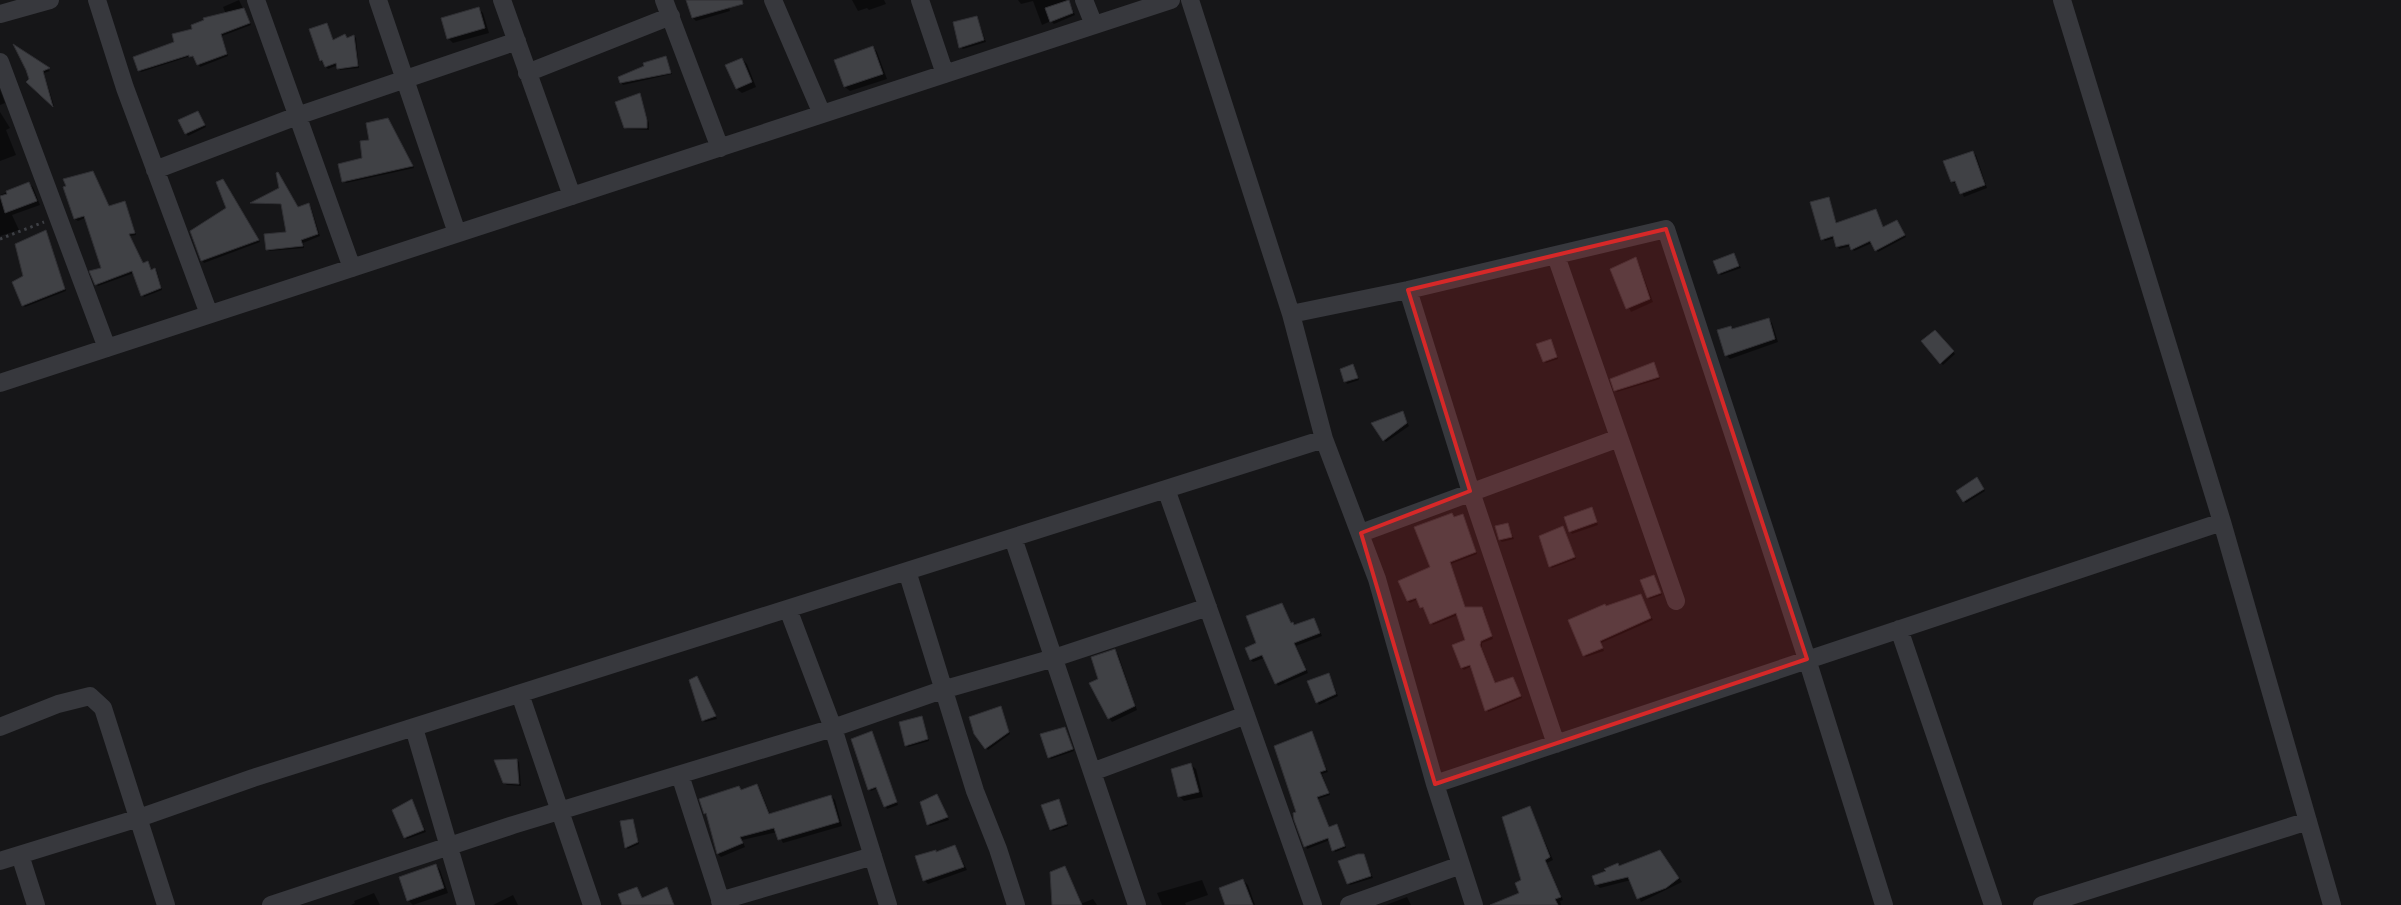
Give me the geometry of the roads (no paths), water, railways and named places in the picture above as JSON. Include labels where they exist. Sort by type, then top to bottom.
[{"type":"street","points":[[0,14],[50,0]]},
{"type":"street","points":[[97,0],[155,170],[209,314]]},
{"type":"street","points":[[256,0],[352,268]]},
{"type":"street","points":[[378,0],[457,233]]},
{"type":"street","points":[[503,0],[527,73],[572,196]]},
{"type":"street","points":[[773,0],[822,114]]},
{"type":"street","points":[[920,0],[945,74]]},
{"type":"street","points":[[1084,0],[1094,25]]},
{"type":"street","points":[[2,377],[107,348],[1171,0]]},
{"type":"street","points":[[1190,0],[1291,314],[1324,439],[1361,533],[1379,587],[1435,784],[1474,905]]},
{"type":"street","points":[[2062,0],[2222,522],[2332,905]]},
{"type":"street","points":[[527,73],[667,8],[720,148]]},
{"type":"street","points":[[155,170],[297,116],[517,41]]},
{"type":"street","points":[[0,62],[107,348]]},
{"type":"street","points":[[1291,314],[1408,290],[1666,229],[1807,659],[1884,905]]},
{"type":"street","points":[[1556,256],[1676,600]]},
{"type":"street","points":[[1408,290],[1470,492],[1556,744]]},
{"type":"street","points":[[1361,533],[1620,438]]},
{"type":"street","points":[[0,861],[139,818],[253,778],[1324,439]]},
{"type":"street","points":[[1166,489],[1312,905]]},
{"type":"street","points":[[1435,784],[2222,522]]},
{"type":"street","points":[[1013,538],[1137,905]]},
{"type":"street","points":[[907,572],[942,690],[975,791],[998,850],[1016,905]]},
{"type":"street","points":[[271,905],[295,902],[448,846],[833,728],[942,690],[1054,658],[1208,607]]},
{"type":"street","points":[[788,609],[833,728],[888,905]]},
{"type":"street","points":[[1899,629],[1994,905]]},
{"type":"street","points":[[520,694],[558,812],[592,905]]},
{"type":"street","points":[[0,727],[58,704],[90,696],[103,708],[166,905]]},
{"type":"street","points":[[1092,772],[1246,715]]},
{"type":"street","points":[[414,728],[466,905]]},
{"type":"street","points":[[680,775],[721,903],[873,856]]},
{"type":"street","points":[[2042,905],[2308,821]]},
{"type":"street","points":[[20,855],[36,905]]},
{"type":"street","points":[[1349,905],[1461,865]]}]
